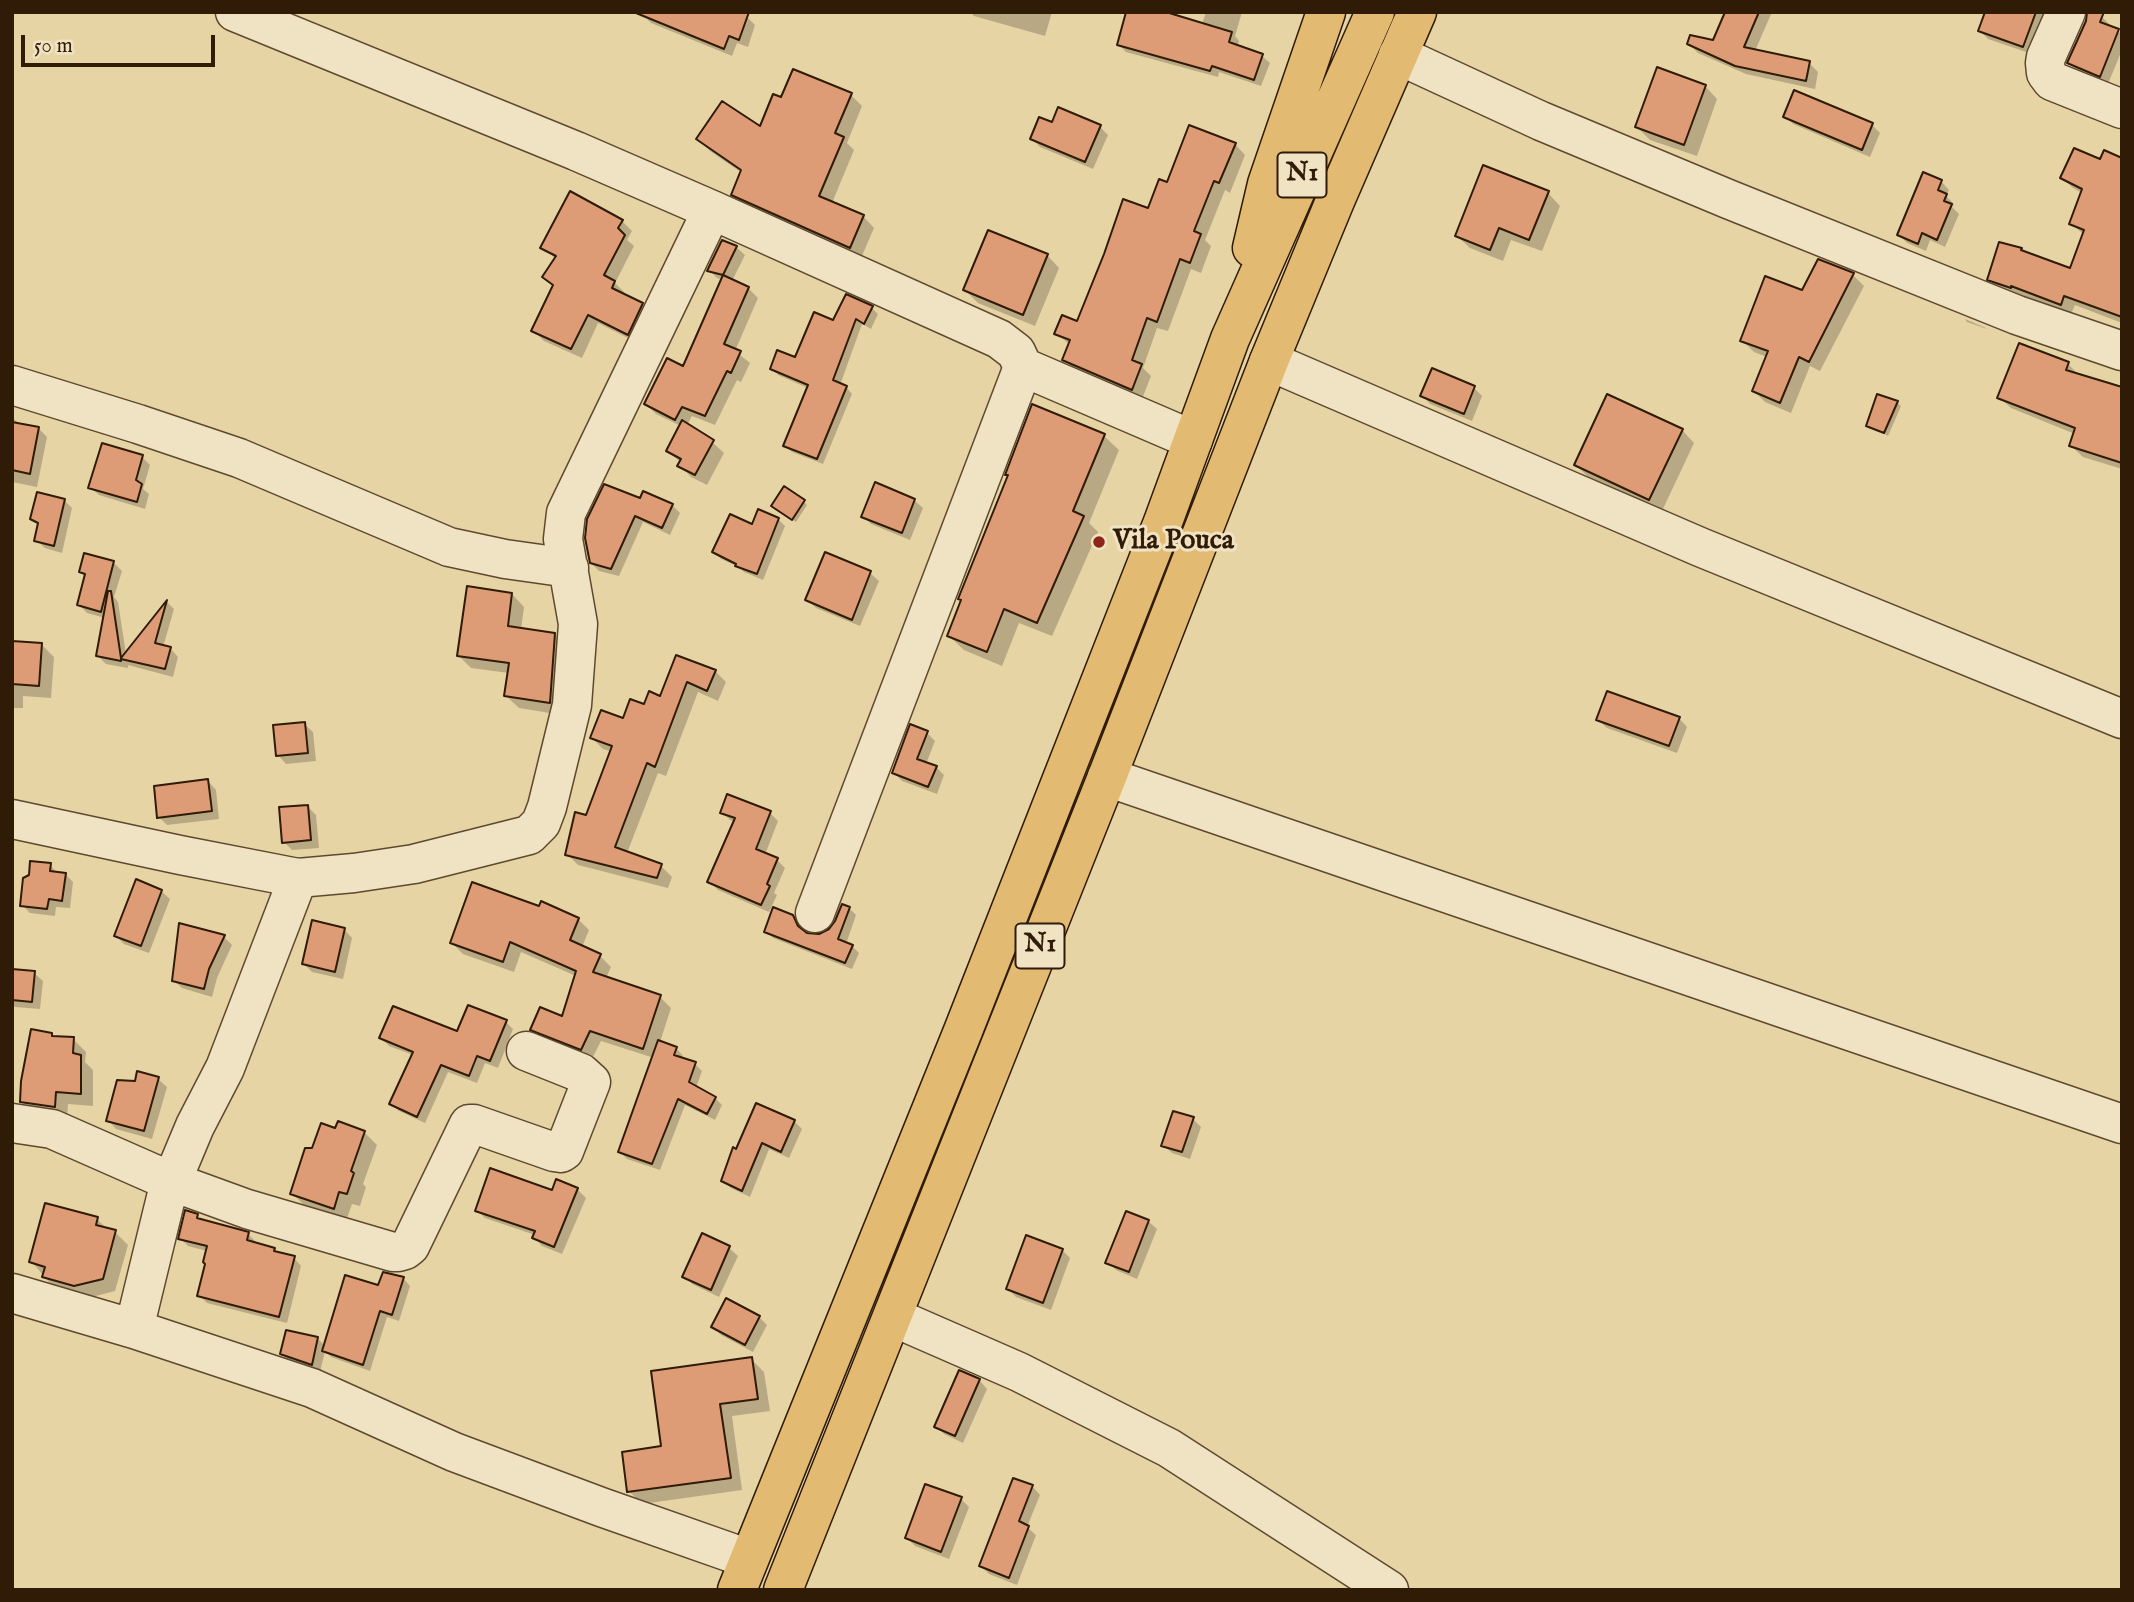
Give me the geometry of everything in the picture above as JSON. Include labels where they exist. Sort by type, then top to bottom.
[{"type":"highway","points":[[1230,339],[1267,184],[1326,12]]},
{"type":"highway","name":"N1","points":[[743,1574],[963,1031],[1163,522],[1230,339],[1375,12]]},
{"type":"highway","name":"N1","points":[[783,1590],[1107,777],[1269,360],[1417,12]]},
{"type":"street","points":[[235,12],[576,151],[712,210],[999,339],[1016,352],[1023,367],[1193,440]]},
{"type":"street","points":[[2066,12],[2046,57],[2046,73],[2052,81],[2122,109]]},
{"type":"street","points":[[1398,55],[1541,121],[1728,199],[2017,315],[2122,351]]},
{"type":"street","points":[[12,826],[13,819],[298,878],[414,864],[529,835],[541,823],[552,792],[572,705],[578,624],[563,539],[566,513],[712,210]]},
{"type":"street","points":[[1269,360],[1700,547],[2122,719]]},
{"type":"street","points":[[815,913],[1023,367]]},
{"type":"street","points":[[12,385],[239,458],[449,547],[505,559],[569,568]]},
{"type":"street","points":[[1107,777],[2122,1124]]},
{"type":"street","points":[[134,1329],[170,1181],[225,1068],[298,878]]},
{"type":"street","points":[[12,1123],[52,1129],[170,1181],[272,1217],[393,1252],[405,1251],[410,1246],[469,1124],[554,1152],[564,1151],[591,1082],[581,1073],[526,1051]]},
{"type":"street","points":[[12,1293],[134,1329],[312,1388],[454,1452],[601,1507],[743,1574]]},
{"type":"street","points":[[893,1317],[1019,1372],[1169,1448],[1389,1590]]},
{"type":"building","points":[[749,12],[739,40],[729,36],[724,49],[636,13]]},
{"type":"building","points":[[1126,12],[1166,12],[1232,32],[1229,42],[1263,54],[1254,80],[1212,66],[1210,71],[1117,45]]},
{"type":"building","points":[[1725,12],[1759,12],[1744,47],[1810,61],[1806,81],[1735,66],[1687,44],[1690,35],[1713,40]]},
{"type":"building","points":[[1985,12],[2036,12],[2023,47],[1978,31]]},
{"type":"building","points":[[2087,12],[2104,12],[2100,22],[2119,29],[2100,77],[2067,63],[2086,21]]},
{"type":"building","points":[[1657,67],[1706,85],[1684,145],[1635,127]]},
{"type":"building","points":[[793,69],[852,93],[835,133],[844,137],[819,196],[864,215],[850,248],[731,195],[741,170],[696,139],[722,101],[760,126],[773,94],[781,97]]},
{"type":"building","points":[[1794,90],[1873,123],[1862,150],[1783,117]]},
{"type":"building","points":[[1058,107],[1101,125],[1085,162],[1030,139],[1039,117],[1052,122]]},
{"type":"building","points":[[1189,125],[1236,143],[1219,183],[1214,181],[1194,231],[1201,234],[1190,263],[1180,259],[1157,322],[1147,318],[1132,360],[1142,364],[1132,390],[1062,360],[1070,340],[1054,334],[1062,315],[1077,321],[1123,199],[1148,208],[1159,179],[1167,182]]},
{"type":"building","points":[[2074,148],[2100,159],[2104,150],[2122,158],[2122,317],[2064,296],[2061,305],[1987,280],[1999,242],[2022,248],[2021,250],[2070,268],[2084,230],[2069,224],[2082,189],[2060,178]]},
{"type":"building","points":[[1483,165],[1549,191],[1529,240],[1499,228],[1490,250],[1455,236]]},
{"type":"building","points":[[1923,172],[1942,180],[1938,190],[1947,194],[1944,201],[1952,204],[1937,240],[1922,233],[1918,244],[1897,235]]},
{"type":"building","points":[[570,191],[623,220],[618,228],[625,235],[604,275],[615,281],[612,288],[643,303],[628,335],[588,315],[571,349],[531,331],[553,285],[542,277],[556,256],[540,248]]},
{"type":"building","points":[[988,230],[1048,254],[1023,315],[963,290]]},
{"type":"building","points":[[722,240],[737,246],[723,275],[707,271]]},
{"type":"building","points":[[1818,259],[1854,273],[1809,362],[1799,357],[1780,403],[1752,391],[1768,351],[1740,341],[1765,276],[1802,290]]},
{"type":"building","points":[[723,275],[749,287],[724,344],[741,351],[731,373],[727,371],[705,416],[682,407],[675,420],[644,404],[667,358],[683,366]]},
{"type":"building","points":[[846,294],[873,306],[864,324],[856,319],[833,380],[847,386],[817,459],[783,446],[808,385],[770,369],[777,350],[795,357],[814,312],[833,320]]},
{"type":"building","points":[[2019,343],[2069,362],[2066,370],[2122,387],[2122,463],[2069,446],[2075,428],[1997,398]]},
{"type":"building","points":[[1432,368],[1475,386],[1464,414],[1420,396]]},
{"type":"building","points":[[1607,394],[1683,429],[1649,500],[1574,465]]},
{"type":"building","points":[[1877,394],[1898,401],[1884,433],[1866,426]]},
{"type":"building","points":[[1032,404],[1105,434],[1073,511],[1084,516],[1037,623],[1004,609],[987,652],[947,636],[961,600],[958,599],[1008,475],[1005,475]]},
{"type":"building","points":[[682,420],[714,440],[695,475],[677,466],[681,459],[666,451]]},
{"type":"building","points":[[12,422],[39,427],[30,474],[12,470]]},
{"type":"building","points":[[102,443],[143,455],[136,480],[142,484],[137,502],[88,488]]},
{"type":"building","points":[[875,482],[915,499],[902,533],[861,517]]},
{"type":"building","points":[[604,484],[640,498],[643,491],[673,504],[662,528],[635,516],[611,569],[590,563],[585,538],[587,519]]},
{"type":"building","points":[[784,486],[805,500],[792,520],[771,506]]},
{"type":"building","points":[[37,492],[65,499],[54,546],[34,541],[38,523],[30,519]]},
{"type":"building","points":[[758,509],[779,518],[757,574],[735,566],[736,564],[712,552],[730,514],[752,524]]},
{"type":"building","points":[[825,552],[871,571],[852,620],[805,600]]},
{"type":"building","points":[[84,553],[114,561],[101,612],[77,605],[85,574],[79,572]]},
{"type":"building","points":[[467,586],[512,593],[508,626],[555,633],[550,703],[504,696],[509,663],[457,656]]},
{"type":"building","points":[[108,591],[111,591],[121,658],[167,600],[155,643],[171,647],[165,669],[96,656]]},
{"type":"building","points":[[12,641],[42,643],[39,686],[12,684]]},
{"type":"building","points":[[676,655],[716,670],[707,691],[687,682],[655,767],[647,763],[615,847],[662,864],[657,878],[565,855],[575,812],[586,815],[612,746],[590,738],[601,710],[623,718],[630,699],[644,704],[649,691],[660,696]]},
{"type":"building","points":[[1607,691],[1680,717],[1669,746],[1596,720]]},
{"type":"building","points":[[305,722],[308,753],[276,756],[273,725]]},
{"type":"building","points":[[910,724],[928,731],[917,759],[937,766],[928,787],[892,773]]},
{"type":"building","points":[[208,779],[212,811],[157,818],[154,786]]},
{"type":"building","points":[[727,794],[771,811],[756,849],[778,858],[761,905],[707,882],[735,818],[720,813]]},
{"type":"building","points":[[308,805],[311,840],[282,843],[279,807]]},
{"type":"building","points":[[30,861],[51,863],[50,871],[66,873],[62,901],[49,899],[47,909],[20,906],[23,878],[29,875]]},
{"type":"building","points":[[136,879],[162,890],[141,946],[114,936]]},
{"type":"building","points":[[472,882],[539,906],[541,901],[579,918],[570,940],[601,954],[593,972],[661,995],[643,1049],[590,1031],[581,1050],[530,1030],[540,1007],[562,1016],[576,971],[510,942],[503,962],[450,943]]},
{"type":"building","points":[[842,904],[850,907],[838,939],[853,945],[845,963],[764,932],[773,907],[793,915],[798,926],[807,933],[819,934],[829,929]]},
{"type":"building","points":[[312,920],[345,928],[335,972],[302,964]]},
{"type":"building","points":[[179,923],[225,935],[209,969],[204,989],[172,981]]},
{"type":"building","points":[[12,969],[35,971],[32,1002],[12,1000]]},
{"type":"building","points":[[468,1005],[507,1020],[490,1061],[477,1056],[469,1076],[441,1065],[417,1117],[389,1104],[413,1052],[379,1038],[393,1006],[457,1031]]},
{"type":"building","points":[[31,1029],[52,1033],[52,1036],[74,1037],[73,1053],[81,1055],[81,1094],[56,1092],[55,1107],[20,1102],[21,1081]]},
{"type":"building","points":[[658,1040],[677,1047],[674,1055],[696,1062],[689,1082],[716,1097],[707,1114],[678,1099],[652,1164],[618,1152]]},
{"type":"building","points":[[137,1071],[159,1077],[144,1131],[106,1121],[117,1080],[135,1081]]},
{"type":"building","points":[[756,1103],[795,1120],[781,1152],[762,1143],[742,1191],[721,1181],[733,1147],[736,1149]]},
{"type":"building","points":[[1173,1111],[1194,1117],[1182,1152],[1161,1146]]},
{"type":"building","points":[[338,1121],[365,1131],[351,1171],[354,1173],[347,1194],[339,1192],[334,1209],[290,1194],[305,1148],[312,1148],[321,1123],[335,1128]]},
{"type":"building","points":[[490,1168],[552,1190],[556,1179],[578,1188],[554,1247],[532,1238],[535,1231],[475,1211]]},
{"type":"building","points":[[45,1203],[98,1217],[96,1225],[116,1230],[103,1279],[74,1286],[42,1277],[45,1267],[29,1262]]},
{"type":"building","points":[[185,1210],[198,1214],[197,1218],[249,1232],[247,1240],[295,1256],[279,1317],[197,1296],[207,1246],[178,1239]]},
{"type":"building","points":[[1126,1211],[1149,1220],[1129,1272],[1105,1263]]},
{"type":"building","points":[[702,1233],[730,1246],[711,1290],[682,1277]]},
{"type":"building","points":[[1026,1235],[1063,1249],[1043,1303],[1006,1289]]},
{"type":"building","points":[[383,1272],[404,1277],[392,1315],[380,1311],[363,1365],[322,1351],[345,1275],[378,1285]]},
{"type":"building","points":[[726,1298],[760,1316],[745,1345],[711,1327]]},
{"type":"building","points":[[286,1330],[318,1337],[312,1365],[280,1354]]},
{"type":"building","points":[[752,1357],[758,1399],[720,1404],[731,1478],[627,1492],[622,1452],[661,1446],[651,1371]]},
{"type":"building","points":[[959,1370],[980,1379],[955,1436],[934,1427]]},
{"type":"building","points":[[1013,1478],[1033,1485],[1019,1521],[1029,1526],[1009,1578],[979,1566]]},
{"type":"building","points":[[925,1484],[962,1497],[941,1552],[905,1538]]},
{"type":"place","name":"Vila Pouca","points":[[1099,542]]}]
